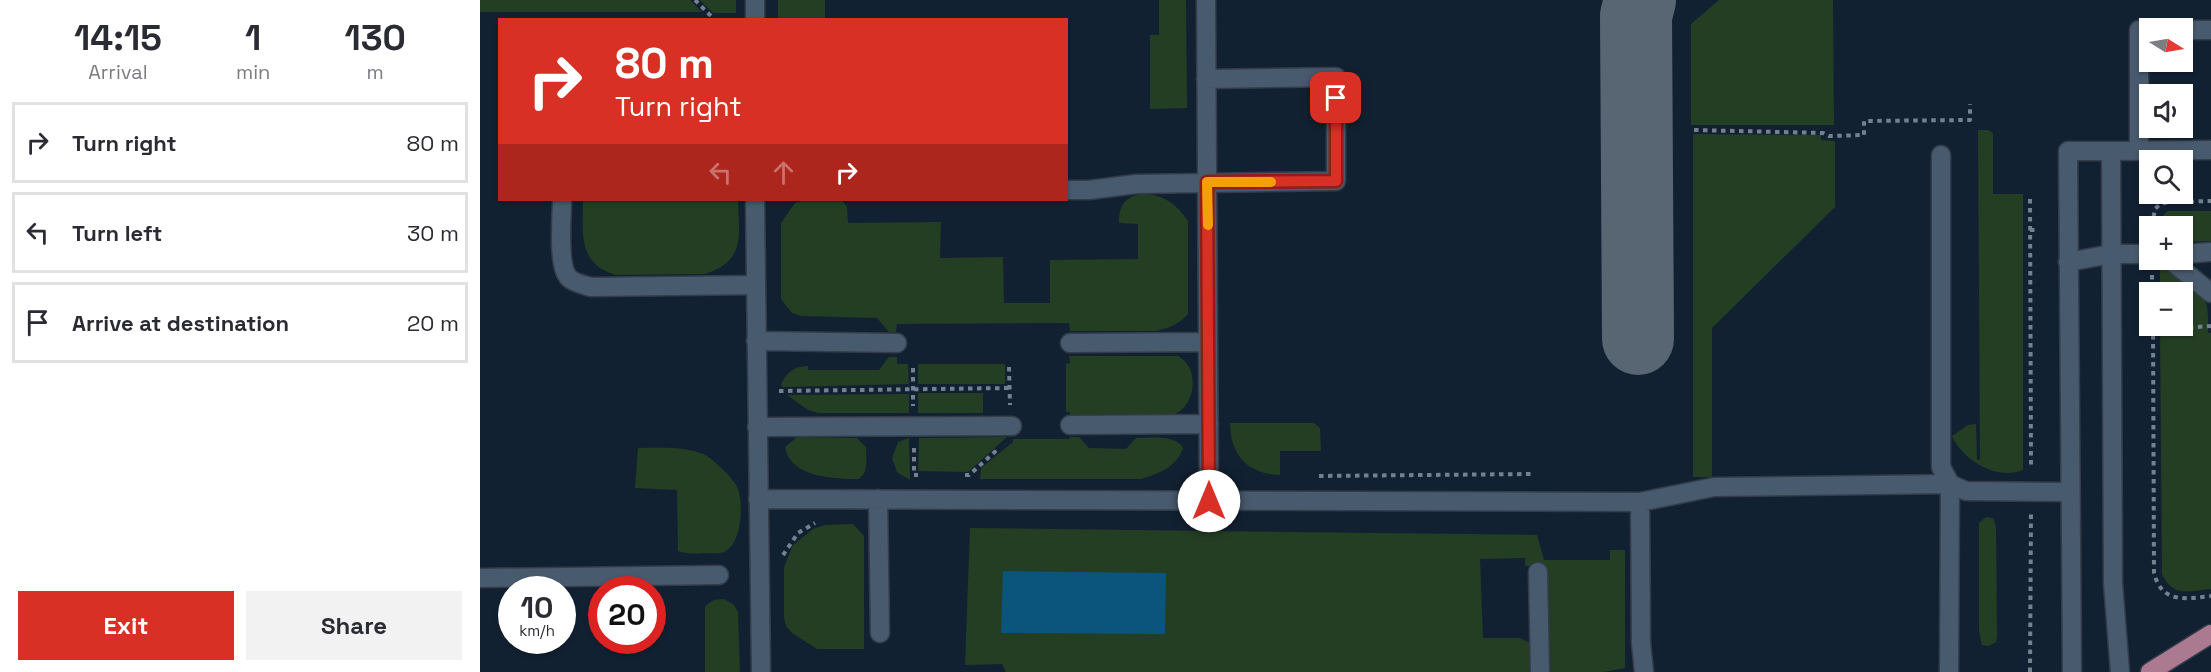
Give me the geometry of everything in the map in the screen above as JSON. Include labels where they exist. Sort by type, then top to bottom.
[{"type":"main road","points":[[2150,672],[2211,634]]},
{"type":"lane","points":[[755,0],[755,18]]},
{"type":"lane","points":[[1206,0],[1209,501]]},
{"type":"lane","points":[[2193,30],[2211,30]]},
{"type":"lane","points":[[2072,672],[2068,151],[2139,150],[2142,72]]},
{"type":"lane","points":[[1068,190],[1089,190],[1136,184],[1336,181],[1336,77],[1206,79]]},
{"type":"lane","points":[[2193,150],[2211,150]]},
{"type":"lane","points":[[2111,151],[2113,583],[2120,672]]},
{"type":"lane","points":[[1941,155],[1941,467],[1950,484],[1949,671]]},
{"type":"lane","points":[[562,201],[564,267],[569,278],[579,284],[591,287],[756,285]]},
{"type":"lane","points":[[755,201],[761,672]]},
{"type":"lane","points":[[2193,253],[2211,252]]},
{"type":"lane","points":[[2068,262],[2111,254],[2139,258]]},
{"type":"lane","points":[[2182,270],[2211,293]]},
{"type":"lane","points":[[756,341],[897,343]]},
{"type":"lane","points":[[1070,343],[1208,342]]},
{"type":"lane","points":[[757,427],[1011,419]]},
{"type":"lane","points":[[1070,424],[1209,424]]},
{"type":"lane","points":[[758,499],[1640,502],[1714,487],[1950,484],[1966,492],[2070,492]]},
{"type":"lane","points":[[878,499],[880,633]]},
{"type":"lane","points":[[1640,502],[1641,644],[1644,672]]},
{"type":"lane","points":[[1538,572],[1540,672]]},
{"type":"lane","points":[[480,578],[719,575]]},
{"type":"path","points":[[695,0],[713,18]]},
{"type":"path","points":[[1694,130],[1823,133],[1829,136],[1864,135],[1864,121],[1970,120],[1970,104]]},
{"type":"path","points":[[2030,199],[2031,465]]},
{"type":"path","points":[[2153,216],[2155,209],[2163,203],[2211,201]]},
{"type":"path","points":[[2030,230],[2039,230]]},
{"type":"path","points":[[2193,327],[2211,326]]},
{"type":"path","points":[[2153,336],[2154,573],[2160,587],[2176,598],[2211,596]]},
{"type":"path","points":[[1009,367],[1011,419]]},
{"type":"path","points":[[913,368],[914,413]]},
{"type":"path","points":[[777,392],[1010,388]]},
{"type":"path","points":[[914,438],[914,475],[925,475]]},
{"type":"path","points":[[958,475],[969,475],[1000,447]]},
{"type":"path","points":[[1315,476],[1534,474]]},
{"type":"path","points":[[2030,672],[2031,511]]},
{"type":"path","points":[[781,558],[798,533],[818,522]]},
{"type":"green space","points":[[480,0],[690,0],[702,12],[480,12]]},
{"type":"green space","points":[[700,0],[736,0],[736,13],[713,13]]},
{"type":"green space","points":[[778,0],[825,0],[825,18],[778,18]]},
{"type":"green space","points":[[1159,0],[1186,0],[1187,108],[1150,109],[1150,35],[1159,35]]},
{"type":"green space","points":[[1719,0],[1833,0],[1834,125],[1691,125],[1691,24]]},
{"type":"green space","points":[[1978,130],[1988,130],[1993,133],[1993,194],[2023,194],[2023,470],[2013,473],[1992,470],[1972,460],[1957,445],[1952,436],[1968,425],[1976,424],[1977,460],[1980,460]]},
{"type":"green space","points":[[1693,134],[1821,135],[1821,140],[1835,141],[1835,207],[1712,328],[1712,477],[1693,477]]},
{"type":"green space","points":[[1139,194],[1161,197],[1173,204],[1188,221],[1188,314],[1177,323],[1161,330],[1070,331],[1069,323],[897,324],[896,332],[889,332],[877,318],[801,316],[792,313],[781,299],[781,223],[795,203],[802,201],[843,201],[847,207],[848,223],[941,222],[940,258],[1003,257],[1004,303],[1050,303],[1050,260],[1138,259],[1138,224],[1119,223],[1123,204],[1129,198]]},
{"type":"green space","points":[[583,201],[738,201],[739,235],[734,254],[718,269],[705,274],[616,275],[603,270],[594,263],[588,255],[583,235]]},
{"type":"green space","points":[[2168,211],[2211,211],[2211,241],[2193,242],[2193,216],[2164,216]]},
{"type":"green space","points":[[2160,270],[2168,270],[2188,282],[2160,282]]},
{"type":"green space","points":[[2193,286],[2205,300],[2208,333],[2211,333],[2211,589],[2177,590],[2166,582],[2162,574],[2160,336],[2193,336]]},
{"type":"green space","points":[[1069,356],[1178,356],[1190,369],[1193,386],[1191,394],[1182,409],[1175,414],[1070,415],[1070,412],[1066,412],[1066,364],[1070,363]]},
{"type":"green space","points":[[889,357],[897,357],[897,364],[908,364],[909,384],[782,387],[781,385],[788,374],[799,367],[808,366],[808,370],[879,370]]},
{"type":"green space","points":[[918,364],[1005,364],[1005,384],[918,384]]},
{"type":"green space","points":[[918,393],[983,393],[983,413],[918,413]]},
{"type":"green space","points":[[909,394],[909,413],[818,413],[808,410],[787,395]]},
{"type":"green space","points":[[1230,423],[1314,423],[1320,428],[1321,451],[1280,451],[1280,475],[1259,471],[1250,467],[1237,453],[1233,444]]},
{"type":"green space","points":[[797,437],[857,438],[866,447],[866,465],[862,476],[859,479],[827,477],[815,475],[795,465],[785,447]]},
{"type":"green space","points":[[1007,437],[968,472],[918,471],[919,438]]},
{"type":"green space","points":[[1079,437],[1089,448],[1126,449],[1136,438],[1155,437],[1175,441],[1183,448],[1172,465],[1141,479],[980,479],[981,468],[1013,442],[1013,439],[1069,439]]},
{"type":"green space","points":[[909,438],[910,480],[897,472],[892,458],[898,442]]},
{"type":"green space","points":[[638,448],[695,451],[707,456],[726,472],[734,481],[739,492],[741,511],[738,532],[730,548],[717,553],[692,554],[678,551],[677,490],[635,488]]},
{"type":"green space","points":[[1986,517],[1993,518],[1996,526],[1997,637],[1996,642],[1989,646],[1982,645],[1979,631],[1979,523]]},
{"type":"green space","points":[[853,524],[864,536],[864,649],[817,649],[792,633],[786,626],[784,567],[793,545],[813,529],[825,525]]},
{"type":"green space","points":[[970,528],[1537,535],[1544,560],[1610,560],[1610,550],[1625,550],[1625,668],[1603,672],[1550,672],[1546,662],[1544,566],[1525,566],[1525,558],[1480,559],[1483,638],[1520,638],[1532,644],[1532,667],[1529,672],[1006,672],[1002,664],[965,665]]},
{"type":"green space","points":[[724,599],[734,605],[738,612],[740,672],[705,672],[705,606],[714,600]]},
{"type":"water","points":[[1003,571],[1166,573],[1165,634],[1001,633]]},
{"type":"taxiway","points":[[1638,339],[1636,16],[1640,0]]},
{"type":"slow traffic","points":[[1208,225],[1207,182],[1271,182]]},
{"type":"route","points":[[1209,501],[1207,182],[1336,181],[1336,98]]}]
